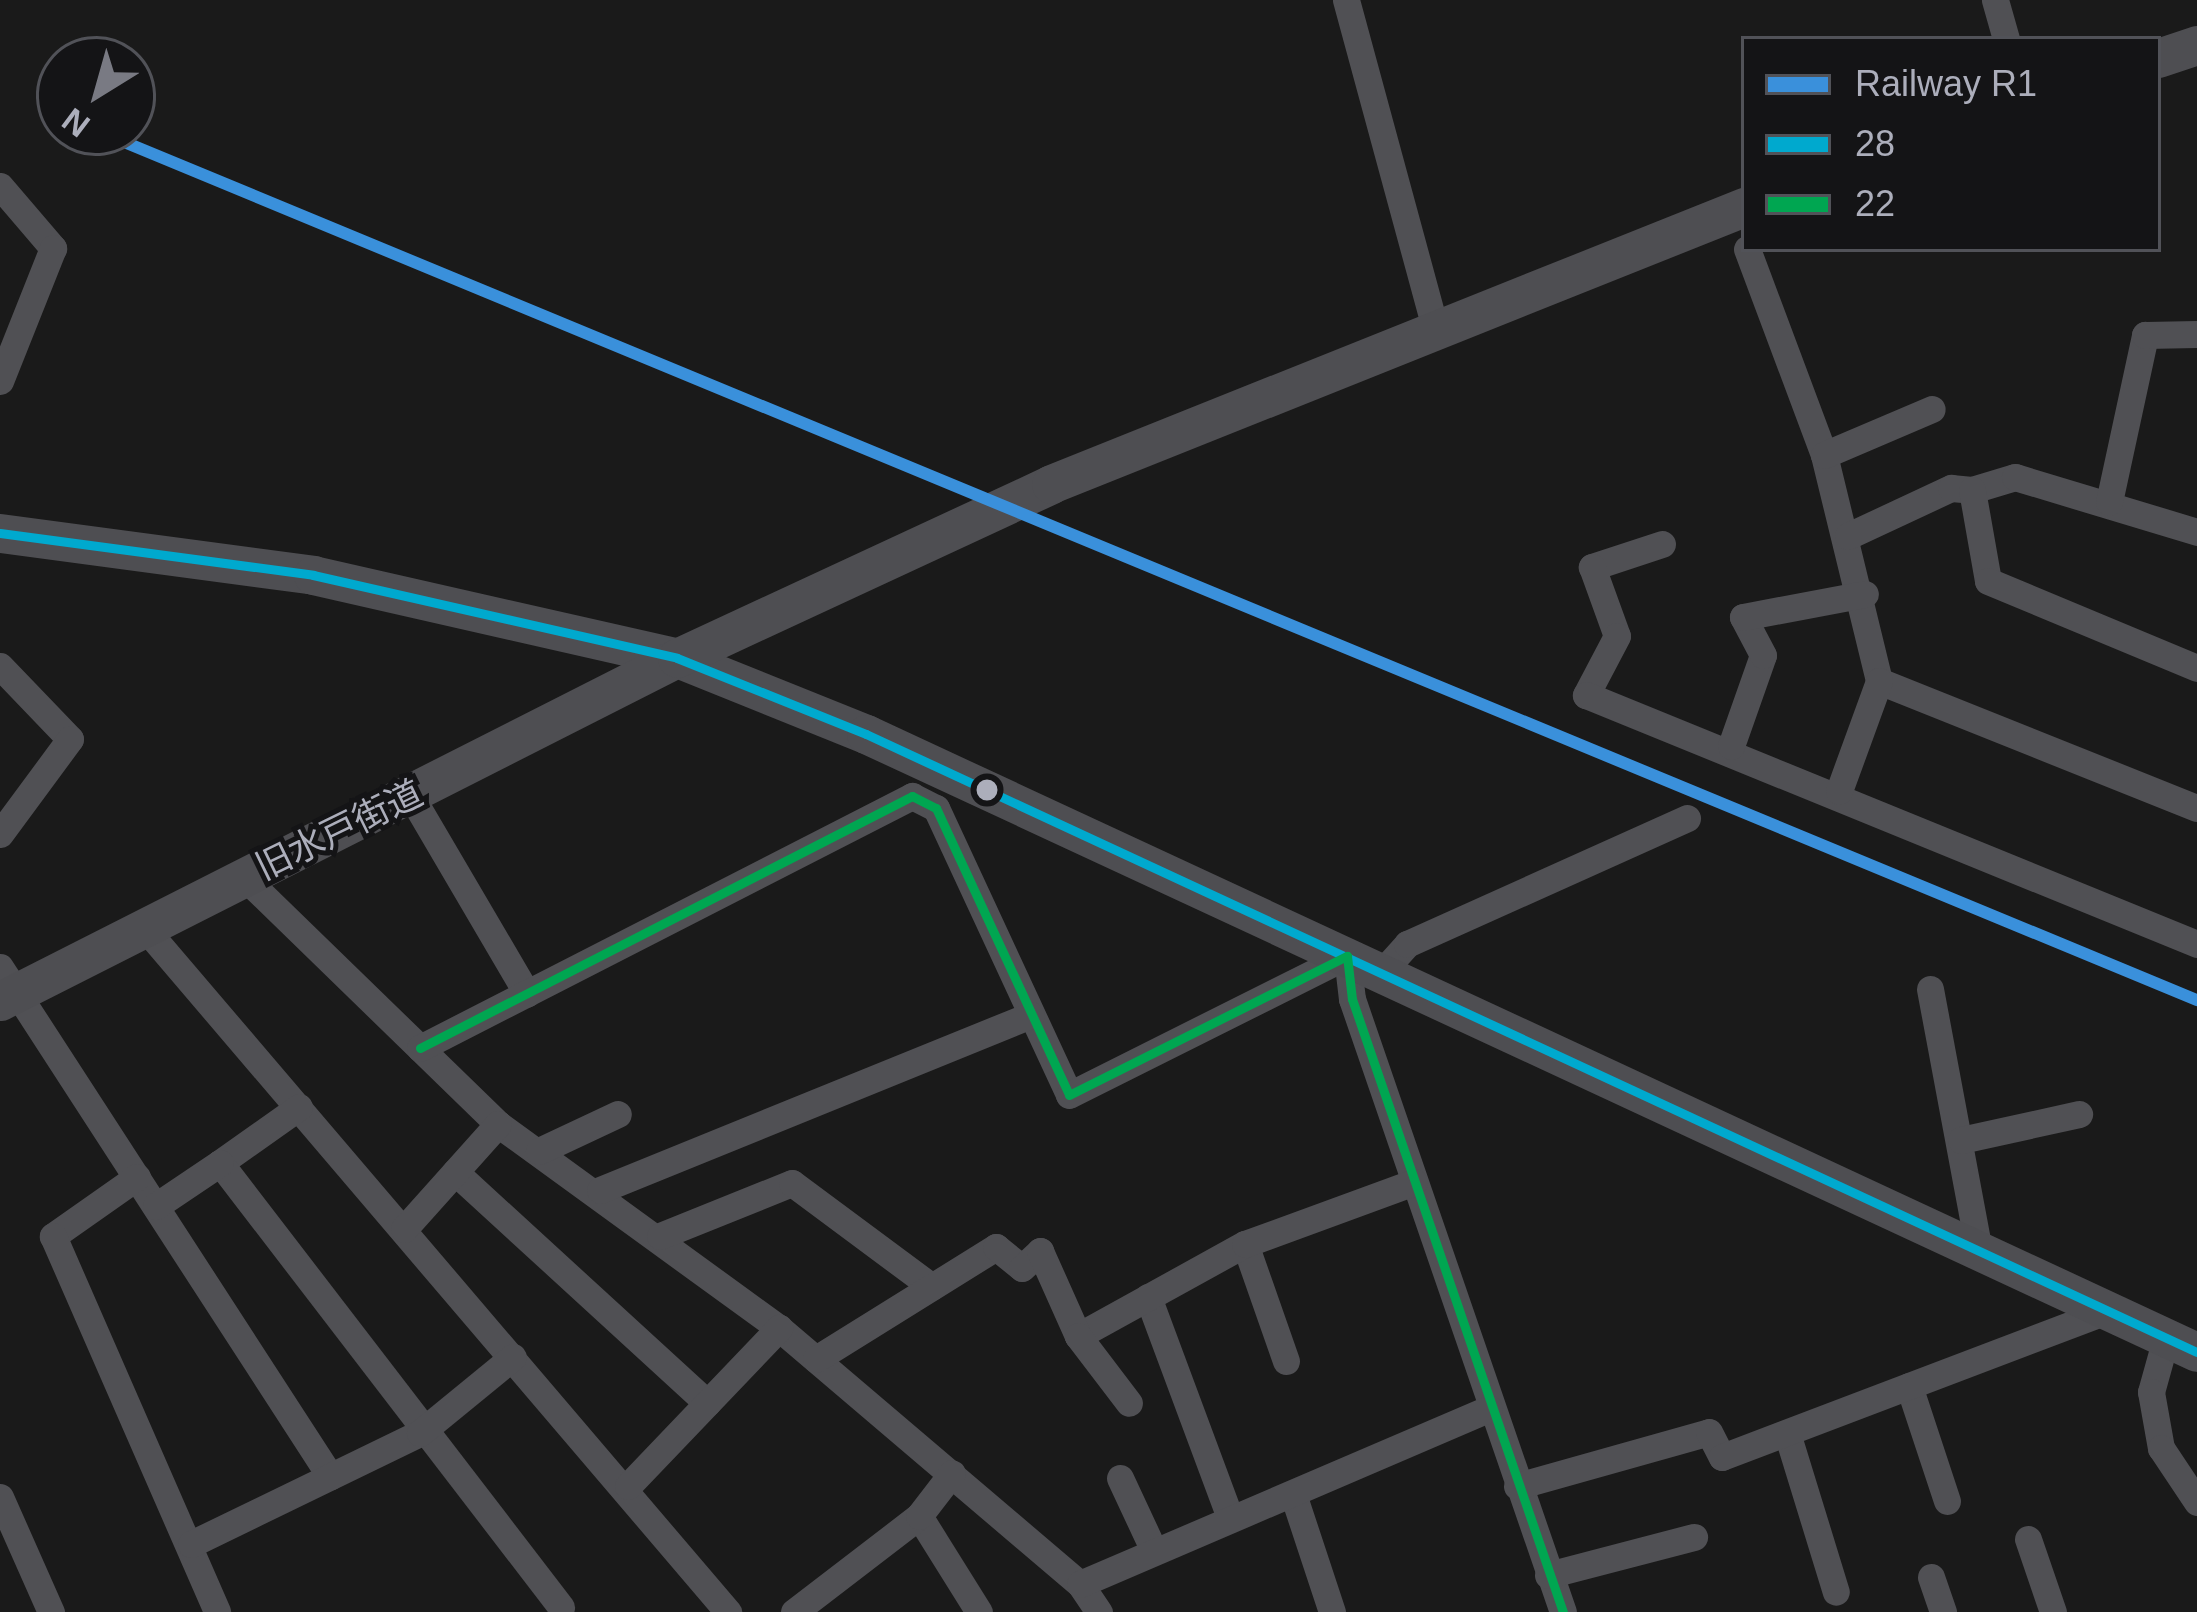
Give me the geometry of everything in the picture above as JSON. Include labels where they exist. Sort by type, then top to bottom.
[{"type":"main road","points":[[2161,57],[2197,45]]},
{"type":"main road","name":"旧水戸街道","points":[[5,988],[411,796],[677,658],[1434,324],[1741,227]]},
{"type":"main road","points":[[4,539],[313,575],[677,658],[931,784],[1365,964],[2182,1345]]},
{"type":"street","points":[[1346,0],[1434,324]]},
{"type":"street","points":[[1995,0],[2005,36]]},
{"type":"street","points":[[0,381],[53,248],[6,198]]},
{"type":"street","points":[[1751,252],[1824,455],[1865,594],[1880,681],[1839,791]]},
{"type":"street","points":[[2109,502],[2145,335],[2197,334]]},
{"type":"street","points":[[1824,455],[1932,409]]},
{"type":"street","points":[[1847,536],[1951,488],[1972,490],[2015,477],[2197,532]]},
{"type":"street","points":[[1972,490],[1988,581],[2197,668]]},
{"type":"street","points":[[1662,544],[1592,567],[1617,636],[1586,695],[1731,746],[2197,944]]},
{"type":"street","points":[[1731,746],[1763,655],[1743,617],[1865,594]]},
{"type":"street","points":[[0,666],[70,739],[0,834]]},
{"type":"street","points":[[1880,681],[2197,808]]},
{"type":"street","points":[[420,1048],[931,784],[1069,1095],[1687,818]]},
{"type":"street","points":[[411,796],[526,994]]},
{"type":"street","points":[[244,877],[498,1124],[600,1190],[779,1328],[1080,1584],[1099,1612]]},
{"type":"street","points":[[143,926],[628,1486],[728,1612]]},
{"type":"street","points":[[1365,964],[1414,1182],[1563,1612]]},
{"type":"street","points":[[5,988],[156,1206],[330,1476]]},
{"type":"street","points":[[1930,989],[1979,1250]]},
{"type":"street","points":[[600,1190],[1031,1015]]},
{"type":"street","points":[[156,1206],[299,1107]]},
{"type":"street","points":[[539,1151],[618,1114]]},
{"type":"street","points":[[1961,1140],[2079,1114]]},
{"type":"street","points":[[404,1229],[498,1124]]},
{"type":"street","points":[[220,1163],[560,1610]]},
{"type":"street","points":[[455,1172],[707,1403]]},
{"type":"street","points":[[136,1177],[53,1235],[217,1612]]},
{"type":"street","points":[[1078,1336],[1245,1244],[1414,1182]]},
{"type":"street","points":[[660,1236],[793,1183],[932,1286]]},
{"type":"street","points":[[1245,1244],[1286,1360]]},
{"type":"street","points":[[816,1359],[996,1247],[1022,1268],[1040,1251],[1078,1336],[1129,1403]]},
{"type":"street","points":[[1148,1297],[1229,1518]]},
{"type":"street","points":[[1516,1486],[1709,1432],[1722,1457],[2108,1310]]},
{"type":"street","points":[[628,1486],[779,1328]]},
{"type":"street","points":[[2182,1345],[2151,1392],[2157,1429],[2197,1502]]},
{"type":"street","points":[[191,1544],[421,1433],[513,1357]]},
{"type":"street","points":[[1910,1386],[1947,1501]]},
{"type":"street","points":[[1080,1584],[1229,1518],[1294,1497],[1489,1408]]},
{"type":"street","points":[[1787,1432],[1836,1592]]},
{"type":"street","points":[[794,1612],[827,1602],[919,1516],[952,1473]]},
{"type":"street","points":[[1120,1478],[1154,1551]]},
{"type":"street","points":[[0,1497],[51,1612]]},
{"type":"street","points":[[1294,1497],[1332,1612]]},
{"type":"street","points":[[919,1516],[979,1612]]},
{"type":"street","points":[[1548,1575],[1694,1538]]},
{"type":"street","points":[[2028,1539],[2053,1612]]},
{"type":"street","points":[[1931,1576],[1943,1612]]},
{"type":"rail line","name":"R1","points":[[156,155],[2197,1000]]},
{"type":"transit line","name":"28","points":[[0,533],[313,575],[677,658],[866,734],[2197,1352]]},
{"type":"transit line","name":"22","points":[[420,1048],[912,796],[936,808],[1069,1095],[1347,956],[1352,999],[1563,1612]]}]
